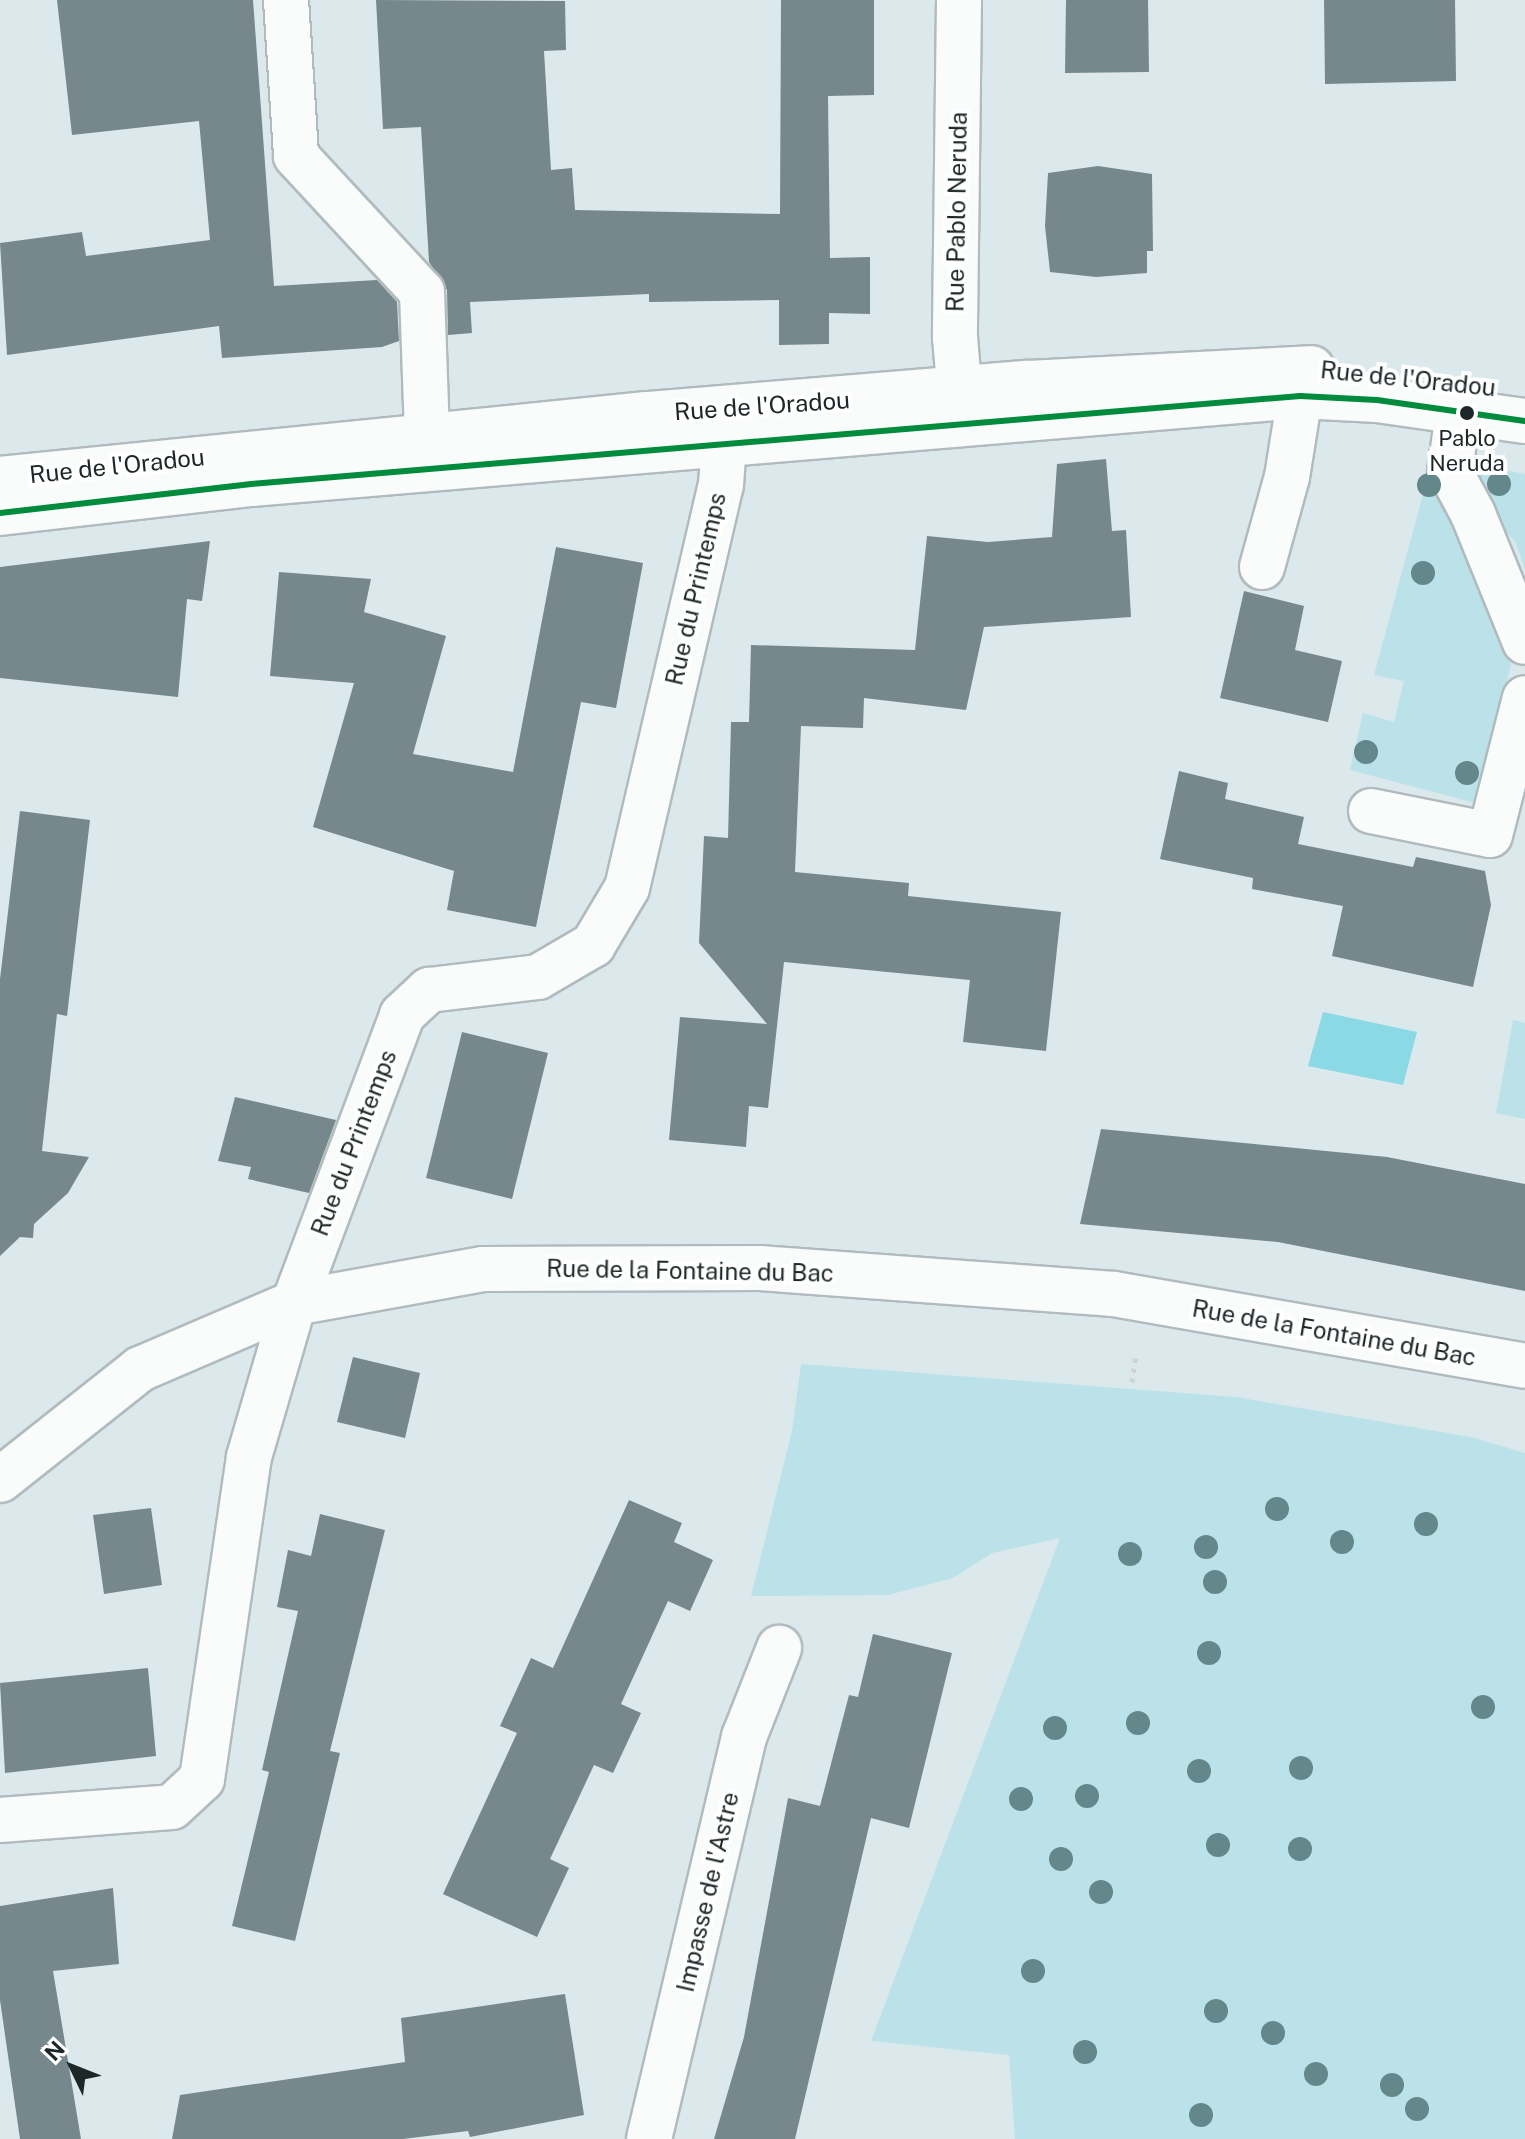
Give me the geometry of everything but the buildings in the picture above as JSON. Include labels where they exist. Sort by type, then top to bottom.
[{"type":"street","points":[[286,0],[296,156],[422,292],[427,454]]},
{"type":"street","name":"Rue Pablo Neruda","points":[[959,0],[960,408]]},
{"type":"street","name":"Rue de l'Oradou","points":[[0,479],[427,454],[724,442],[960,408],[1027,383],[1307,368],[1525,392]]},
{"type":"street","points":[[1262,567],[1287,477],[1300,396]]},
{"type":"street","name":"Rue de l'Oradou","points":[[0,513],[427,454],[647,414],[960,408],[1300,396],[1377,400],[1525,421]]},
{"type":"street","points":[[1458,413],[1450,471],[1473,514],[1525,642]]},
{"type":"street","name":"Rue du Printemps","points":[[0,1820],[172,1807],[202,1779],[249,1457],[294,1303],[402,1015],[429,990],[538,977],[593,945],[627,888],[721,485],[724,442]]},
{"type":"street","points":[[1371,811],[1490,835],[1525,698]]},
{"type":"street","name":"Rue de la Fontaine du Bac","points":[[0,1480],[140,1369],[294,1303],[483,1269],[760,1268],[1114,1294],[1525,1366]]},
{"type":"street","name":"Impasse de l'Astre","points":[[649,2139],[744,1737],[779,1648]]},
{"type":"shaded area","points":[[1482,466],[1525,474],[1525,570],[1516,543],[1473,492]]},
{"type":"shaded area","points":[[1428,476],[1489,581],[1511,666],[1475,803],[1350,770],[1363,713],[1394,722],[1404,681],[1374,675]]},
{"type":"shaded area","points":[[1513,1020],[1525,1023],[1525,1119],[1496,1113]]},
{"type":"shaded area","points":[[801,1364],[1236,1397],[1471,1437],[1525,1453],[1525,2139],[1015,2139],[1009,2055],[871,2041],[1060,1538],[992,1553],[953,1578],[888,1595],[751,1596],[792,1431]]},
{"type":"water","points":[[1323,1012],[1417,1032],[1403,1085],[1308,1066]]},
{"type":"transit line","points":[[0,513],[251,484],[1300,396],[1377,400],[1525,421]]},
{"type":"place","name":"Pablo Neruda","points":[[1467,413]]}]
